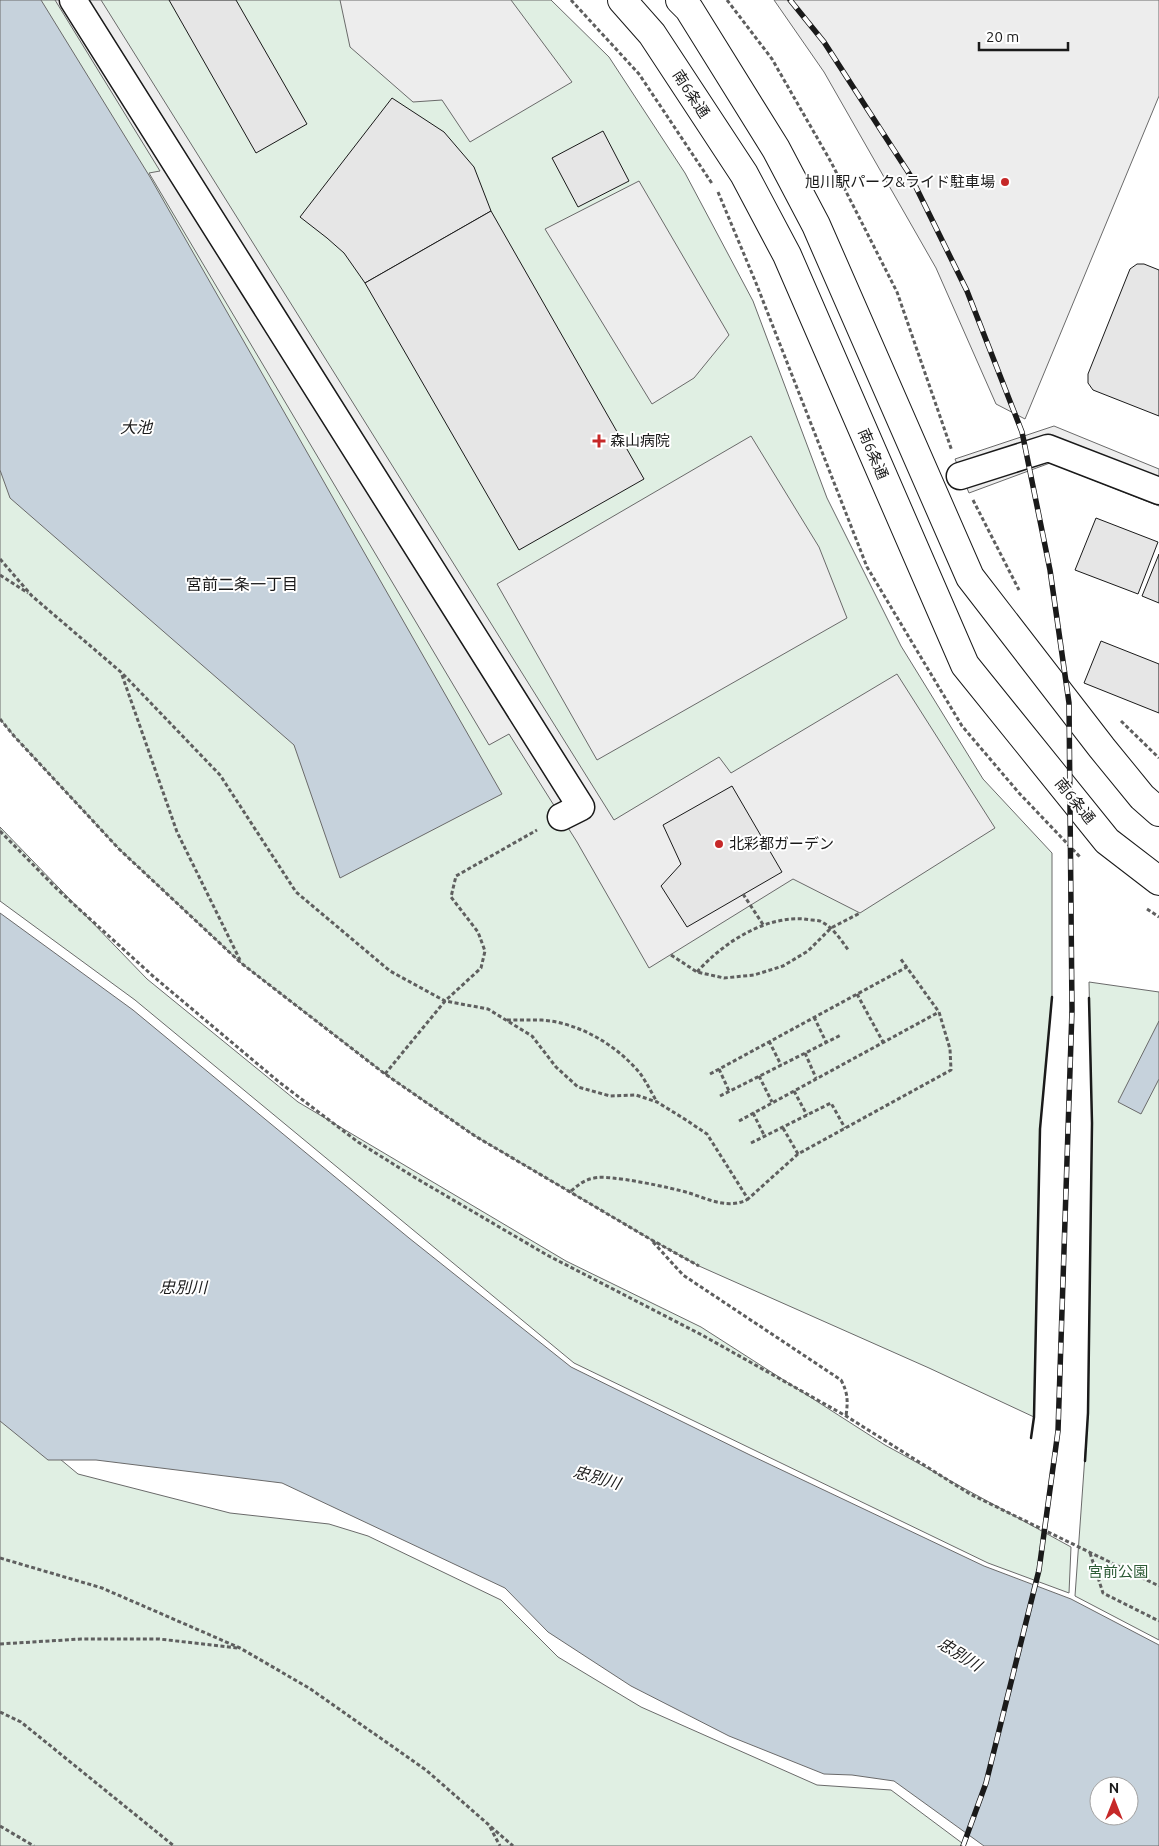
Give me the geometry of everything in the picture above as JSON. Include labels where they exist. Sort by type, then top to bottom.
[{"type":"street","points":[[73,0],[581,807],[561,817]]},
{"type":"street","name":"南6条通","points":[[622,0],[652,34],[744,174],[787,255],[965,665],[1107,840],[1159,881]]},
{"type":"street","points":[[680,0],[689,9],[776,149],[816,225],[970,577],[1102,748],[1142,796],[1159,812]]},
{"type":"street","points":[[960,476],[1048,448],[1159,491]]},
{"type":"path","points":[[727,0],[772,59],[831,162],[897,292],[960,476],[1020,591]]},
{"type":"path","points":[[0,559],[32,596]]},
{"type":"path","points":[[0,575],[32,596],[122,674],[220,775],[296,892],[390,970],[445,1001],[488,1009],[532,1036],[556,1067],[578,1087],[610,1096],[636,1094],[657,1102],[707,1134],[748,1199]]},
{"type":"path","points":[[122,674],[177,832],[241,963]]},
{"type":"path","points":[[0,720],[119,849],[241,963],[386,1074],[475,1136],[699,1266]]},
{"type":"path","points":[[1120,721],[1159,758]]},
{"type":"path","points":[[386,1074],[445,1001],[481,968],[485,951],[478,932],[451,897],[456,876],[561,817]]},
{"type":"path","points":[[0,831],[57,890],[154,977],[279,1082],[358,1142],[547,1255],[702,1335],[846,1416],[970,1494],[1159,1586]]},
{"type":"path","points":[[743,894],[764,926]]},
{"type":"path","points":[[671,955],[697,972],[724,978],[754,976],[783,966],[808,951],[831,928],[860,913]]},
{"type":"path","points":[[697,972],[710,957],[725,946],[764,926],[784,919],[818,921],[831,928],[849,951]]},
{"type":"path","points":[[571,1191],[579,1184],[595,1177],[608,1177],[682,1191],[728,1205],[740,1204],[798,1154],[951,1070],[950,1049],[939,1012],[900,958]]},
{"type":"path","points":[[710,1074],[907,966]]},
{"type":"path","points":[[857,994],[883,1042]]},
{"type":"path","points":[[739,1121],[939,1012]]},
{"type":"path","points":[[814,1018],[826,1042]]},
{"type":"path","points":[[506,1020],[544,1020],[569,1025],[600,1039],[622,1055],[640,1073],[657,1102]]},
{"type":"path","points":[[720,1096],[841,1035]]},
{"type":"path","points":[[770,1041],[781,1065]]},
{"type":"path","points":[[805,1053],[816,1078]]},
{"type":"path","points":[[719,1069],[729,1091]]},
{"type":"path","points":[[759,1076],[772,1102]]},
{"type":"path","points":[[794,1091],[807,1115]]},
{"type":"path","points":[[751,1144],[832,1103],[845,1128]]},
{"type":"path","points":[[753,1113],[765,1137]]},
{"type":"path","points":[[783,1128],[798,1154]]},
{"type":"path","points":[[650,1239],[683,1276],[841,1380],[848,1400],[846,1416]]},
{"type":"path","points":[[1090,1553],[1103,1593],[1159,1621]]},
{"type":"path","points":[[0,1558],[102,1588],[240,1648],[309,1688],[426,1770],[513,1846]]},
{"type":"path","points":[[0,1644],[81,1639],[159,1639],[240,1648]]},
{"type":"path","points":[[0,1712],[21,1722],[174,1846]]},
{"type":"path","points":[[488,1824],[500,1846]]},
{"type":"path","points":[[0,1826],[34,1846]]},
{"type":"green space","points":[[0,0],[551,0],[609,57],[685,173],[753,301],[827,498],[901,646],[983,779],[1052,853],[1052,997],[1040,1129],[1034,1417],[929,1368],[699,1266],[475,1136],[385,1074],[241,963],[119,849],[0,719]]},
{"type":"green space","points":[[0,827],[147,979],[298,1102],[566,1261],[701,1327],[885,1445],[1071,1547],[1069,1593],[988,1563],[574,1363],[135,1000],[0,901]]},
{"type":"green space","name":"宮前公園","points":[[1089,982],[1159,992],[1159,1640],[1075,1596],[1088,1413],[1092,1123]]},
{"type":"green space","points":[[0,1409],[78,1474],[230,1513],[329,1524],[368,1536],[501,1600],[558,1657],[641,1707],[817,1785],[891,1790],[966,1846],[0,1846]]},
{"type":"shaded area","points":[[55,0],[101,0],[614,820],[719,757],[731,773],[897,674],[995,828],[860,913],[793,879],[649,968],[577,842],[509,734],[489,745],[149,173],[160,171]]},
{"type":"shaded area","points":[[340,0],[511,0],[572,82],[470,142],[442,100],[413,102],[350,47]]},
{"type":"shaded area","name":"旭川駅パーク&ライド駐車場","points":[[774,0],[1159,0],[1159,96],[1025,419],[996,404],[936,268],[824,72]]},
{"type":"shaded area","points":[[639,181],[729,335],[694,378],[652,404],[545,229]]},
{"type":"shaded area","points":[[1054,426],[1159,469],[1159,506],[1050,463],[969,493],[955,459]]},
{"type":"shaded area","points":[[751,436],[819,547],[847,618],[597,760],[497,584]]},
{"type":"water","name":"大池","points":[[0,0],[41,0],[150,177],[502,794],[340,878],[294,745],[10,498],[0,470]]},
{"type":"water","name":"忠別川","points":[[0,913],[133,1010],[409,1238],[571,1367],[750,1455],[984,1566],[1071,1599],[1159,1645],[1159,1846],[984,1846],[894,1781],[852,1775],[824,1774],[729,1736],[631,1686],[548,1632],[505,1588],[282,1483],[96,1460],[48,1460],[0,1421]]},
{"type":"water","points":[[1159,1021],[1159,1079],[1141,1114],[1118,1102]]},
{"type":"building","points":[[169,0],[236,0],[307,124],[256,153]]},
{"type":"building","points":[[392,98],[444,132],[474,167],[491,211],[365,283],[344,253],[300,217]]},
{"type":"building","points":[[603,131],[629,181],[578,207],[552,158]]},
{"type":"building","points":[[491,211],[644,479],[519,550],[365,283]]},
{"type":"building","points":[[1137,264],[1144,264],[1159,270],[1159,416],[1093,390],[1088,383],[1088,374],[1130,269]]},
{"type":"building","points":[[1096,518],[1158,542],[1138,594],[1075,570]]},
{"type":"building","points":[[1159,554],[1159,603],[1142,596]]},
{"type":"building","points":[[1101,641],[1159,664],[1159,713],[1084,683]]},
{"type":"building","name":"北彩都ガーデン","points":[[732,786],[782,872],[687,927],[661,886],[681,864],[663,825]]},
{"type":"railway","points":[[790,0],[824,42],[910,175],[967,291],[1022,432],[1050,570],[1069,703],[1072,1010],[1058,1431],[1039,1570],[986,1783],[963,1846]]},
{"type":"wall","points":[[1031,1438],[1034,1417],[1040,1129],[1052,997]]},
{"type":"wall","points":[[1085,1461],[1088,1413],[1092,1123],[1089,998]]},
{"type":"place","name":"旭川駅パーク&ライド駐車場","points":[[1005,182]]},
{"type":"place","name":"森山病院","points":[[599,441]]},
{"type":"place","name":"北彩都ガーデン","points":[[719,844]]},
{"type":"district","name":"宮前二条一丁目","points":[[242,584]]}]
